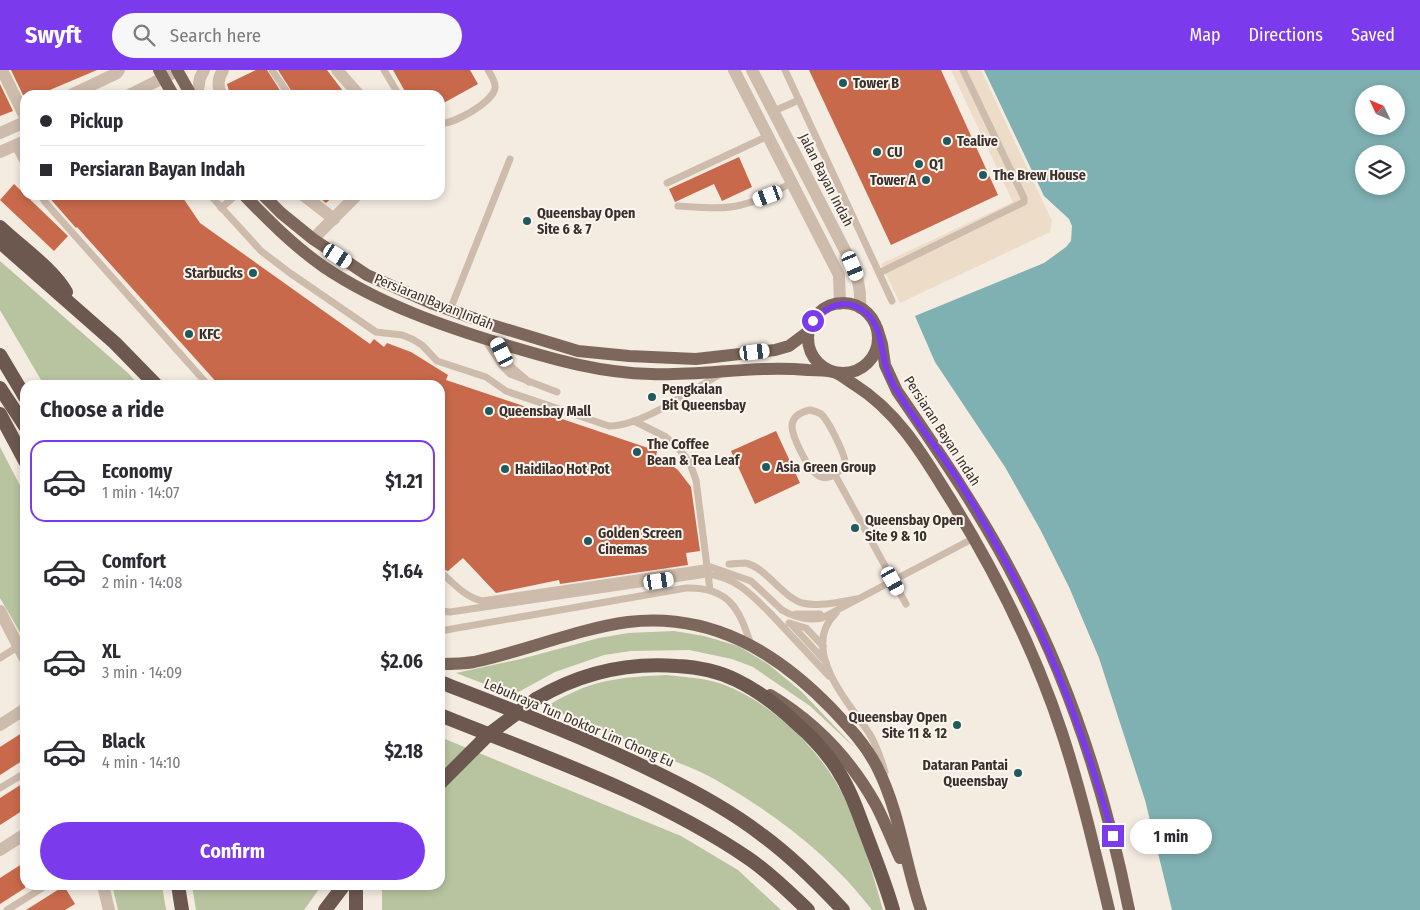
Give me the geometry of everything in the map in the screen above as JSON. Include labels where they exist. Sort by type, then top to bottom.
[{"type":"highway","points":[[0,227],[62,284],[67,300]]},
{"type":"highway","points":[[0,242],[67,300],[151,380]]},
{"type":"highway","points":[[0,354],[20,388]]},
{"type":"highway","points":[[0,388],[20,418]]},
{"type":"highway","points":[[0,414],[20,452]]},
{"type":"highway","points":[[445,778],[489,734],[536,699],[564,684],[587,675],[623,667],[645,665],[686,666],[717,672],[736,679],[766,697],[784,711],[821,748],[837,770],[859,813],[884,877],[893,910]]},
{"type":"highway","name":"Lebuhraya Tun Doktor Lim Chong Eu","points":[[445,684],[544,722],[629,759],[723,808],[762,835],[817,882],[843,910]]},
{"type":"highway","points":[[445,718],[619,788],[700,828],[749,858],[808,910]]},
{"type":"highway","points":[[179,890],[182,910]]},
{"type":"highway","points":[[325,910],[340,890]]},
{"type":"highway","points":[[356,890],[356,910]]},
{"type":"main road","points":[[177,71],[189,90]]},
{"type":"main road","points":[[161,74],[170,90]]},
{"type":"main road","name":"Persiaran Bayan Indah","points":[[249,200],[285,236],[324,267],[375,297],[484,339],[570,364],[596,369],[649,374],[685,375],[774,367],[835,372],[866,392],[912,438],[974,538],[998,582],[1022,633],[1062,732],[1087,818],[1109,910]]},
{"type":"main road","name":"Persiaran Bayan Indah","points":[[268,200],[313,239],[368,276],[398,290],[492,325],[578,351],[629,356],[696,359],[775,350],[788,346],[809,331]]},
{"type":"main road","points":[[840,304],[851,304],[868,313],[876,328],[878,338],[872,358],[864,366],[855,371],[845,373],[825,368],[811,352],[809,342],[809,331],[813,321],[820,312],[830,306],[840,304]]},
{"type":"main road","name":"Persiaran Bayan Indah","points":[[876,328],[890,378],[956,476],[997,546],[1020,588],[1059,673],[1080,728],[1098,785],[1118,854],[1129,910]]},
{"type":"main road","points":[[445,664],[472,663],[595,629],[637,622],[682,623],[709,628],[734,636],[775,660],[799,678],[856,734],[873,759],[889,796],[914,890]]},
{"type":"main road","points":[[736,679],[785,704],[806,720],[844,757],[877,806],[921,910]]},
{"type":"street","points":[[2,70],[20,107]]},
{"type":"street","points":[[81,90],[117,73],[119,70]]},
{"type":"street","points":[[198,90],[204,70]]},
{"type":"street","points":[[219,90],[219,76],[223,70]]},
{"type":"street","points":[[337,70],[354,90]]},
{"type":"street","points":[[734,70],[839,275],[840,304]]},
{"type":"street","name":"Jalan Bayan Indah","points":[[752,70],[853,266],[861,295],[860,308]]},
{"type":"street","points":[[137,90],[161,74],[177,71]]},
{"type":"street","points":[[0,133],[20,124]]},
{"type":"street","points":[[0,152],[20,144]]},
{"type":"street","points":[[309,200],[334,219]]},
{"type":"street","points":[[313,239],[352,200]]},
{"type":"street","points":[[0,611],[19,646]]},
{"type":"street","points":[[0,725],[20,712]]},
{"type":"street","points":[[0,850],[20,837]]},
{"type":"street","points":[[104,890],[109,910]]},
{"type":"lane","points":[[272,70],[286,90]]},
{"type":"lane","points":[[384,70],[395,90]]},
{"type":"lane","points":[[445,123],[451,122],[482,105],[491,96],[495,90],[495,84],[488,70]]},
{"type":"lane","points":[[785,70],[892,301]]},
{"type":"lane","points":[[879,273],[1024,202],[1024,198],[963,70]]},
{"type":"lane","points":[[774,111],[799,100]]},
{"type":"lane","points":[[667,183],[768,136]]},
{"type":"lane","points":[[450,310],[510,159]]},
{"type":"lane","points":[[678,206],[705,208],[740,206],[768,196],[791,183]]},
{"type":"lane","points":[[44,200],[204,380]]},
{"type":"lane","points":[[214,200],[262,251],[290,273],[376,332],[402,334],[422,345],[437,362],[486,377],[506,391],[609,426],[618,426],[634,421],[659,410],[723,372]]},
{"type":"lane","points":[[221,208],[230,200]]},
{"type":"lane","points":[[484,339],[506,370],[516,377],[557,392]]},
{"type":"lane","points":[[498,342],[507,362],[521,372],[529,382]]},
{"type":"lane","points":[[810,410],[821,414],[845,456],[845,465],[835,475],[821,476],[815,474],[809,468],[792,434],[793,422],[801,412],[810,410]]},
{"type":"lane","points":[[634,421],[666,437],[689,461],[696,480],[710,590]]},
{"type":"lane","points":[[835,475],[906,604]]},
{"type":"lane","points":[[445,576],[464,593],[473,599],[482,601],[711,567],[751,581],[782,610],[790,614],[800,618],[815,619],[840,610],[974,538]]},
{"type":"lane","points":[[729,564],[744,563],[753,566],[793,598],[803,603],[834,603],[862,598]]},
{"type":"lane","points":[[445,612],[707,574],[716,575],[747,589],[833,680]]},
{"type":"lane","points":[[445,630],[686,588],[710,590],[718,593],[736,608],[743,619],[751,645]]},
{"type":"lane","points":[[840,610],[831,619],[824,631],[823,646],[826,662],[842,696],[870,735],[886,773],[889,796]]},
{"type":"lane","points":[[779,622],[806,628],[823,646]]},
{"type":"lane","points":[[791,624],[826,662]]},
{"type":"lane","points":[[0,658],[19,646]]},
{"type":"lane","points":[[0,788],[20,775]]},
{"type":"lane","points":[[7,910],[39,890]]},
{"type":"green space","points":[[0,261],[134,380],[41,380],[0,310]]},
{"type":"green space","points":[[0,447],[20,485],[20,632],[0,598]]},
{"type":"green space","points":[[674,631],[704,636],[738,646],[768,664],[802,692],[855,748],[810,706],[753,667],[732,659],[689,650],[631,651],[604,655],[555,672],[513,695],[456,673],[521,659],[599,638],[628,633]]},
{"type":"green space","points":[[666,675],[708,680],[741,692],[777,716],[809,746],[835,781],[851,812],[866,853],[883,910],[872,910],[856,890],[820,854],[780,822],[738,793],[698,771],[545,707],[591,685],[629,678]]},
{"type":"green space","points":[[445,739],[681,836],[738,870],[781,910],[382,910],[382,890],[445,890]]},
{"type":"green space","points":[[113,890],[163,890],[166,910],[118,910]]},
{"type":"green space","points":[[193,890],[318,890],[304,910],[196,910]]},
{"type":"shaded area","points":[[951,70],[981,70],[1052,221],[1050,232],[900,303],[881,264],[1013,202]]},
{"type":"water","points":[[984,70],[1420,70],[1420,910],[1172,910],[1145,800],[1099,658],[1069,587],[1040,529],[1005,467],[935,362],[915,316],[1044,263],[1071,241],[1072,226],[1069,219],[1044,196]]},
{"type":"building","points":[[11,70],[97,70],[50,90],[21,90]]},
{"type":"building","points":[[256,70],[267,70],[280,90],[229,90],[227,84]]},
{"type":"building","points":[[278,70],[327,70],[342,90],[291,90]]},
{"type":"building","points":[[393,70],[470,70],[478,84],[445,102],[445,90],[404,90]]},
{"type":"building","name":"Q1","points":[[809,70],[941,70],[998,195],[891,245]]},
{"type":"building","points":[[0,84],[13,111],[0,116]]},
{"type":"building","points":[[739,157],[752,187],[722,201],[714,184],[675,202],[669,189]]},
{"type":"building","points":[[14,184],[20,190],[20,200],[31,200],[68,236],[54,251],[0,200]]},
{"type":"building","name":"Queensbay Mall","points":[[51,200],[184,200],[200,223],[370,344],[374,339],[384,347],[387,343],[411,352],[448,375],[446,380],[657,451],[656,457],[678,470],[691,487],[700,551],[686,553],[688,565],[560,584],[559,580],[496,593],[463,558],[448,571],[445,570],[445,380],[215,380]]},
{"type":"building","name":"Asia Green Group","points":[[776,431],[800,483],[755,504],[731,451]]},
{"type":"building","points":[[20,734],[20,762],[0,775],[0,747]]},
{"type":"building","points":[[20,785],[20,812],[0,825],[0,798]]},
{"type":"building","points":[[20,865],[20,890],[22,890],[0,904],[0,878]]},
{"type":"building","points":[[58,890],[66,890],[75,904],[65,910],[26,910]]},
{"type":"place","name":"Tower B","points":[[843,83]]},
{"type":"place","name":"Tealive","points":[[947,141]]},
{"type":"place","name":"CU","points":[[877,152]]},
{"type":"place","name":"Q1","points":[[919,164]]},
{"type":"place","name":"The Brew House","points":[[983,175]]},
{"type":"place","name":"Tower A","points":[[926,180]]},
{"type":"place","name":"Queensbay Open Site 6 & 7","points":[[527,221]]},
{"type":"place","name":"Starbucks","points":[[253,273]]},
{"type":"place","name":"KFC","points":[[189,334]]},
{"type":"place","name":"Pengkalan Bit Queensbay","points":[[652,397]]},
{"type":"place","name":"Queensbay Mall","points":[[489,411]]},
{"type":"place","name":"The Coffee Bean & Tea Leaf","points":[[637,452]]},
{"type":"place","name":"Asia Green Group","points":[[766,467]]},
{"type":"place","name":"Haidilao Hot Pot","points":[[505,469]]},
{"type":"place","name":"Queensbay Open Site 9 & 10","points":[[855,528]]},
{"type":"place","name":"Golden Screen Cinemas","points":[[588,541]]},
{"type":"place","name":"Queensbay Open Site 11 & 12","points":[[957,725]]},
{"type":"place","name":"Dataran Pantai Queensbay","points":[[1018,773]]},
{"type":"route","points":[[813,321],[820,312],[830,306],[840,304],[851,304],[860,308],[868,313],[873,320],[880,338],[885,365],[897,391],[956,476],[1020,588],[1059,673],[1080,728],[1113,836]]}]
